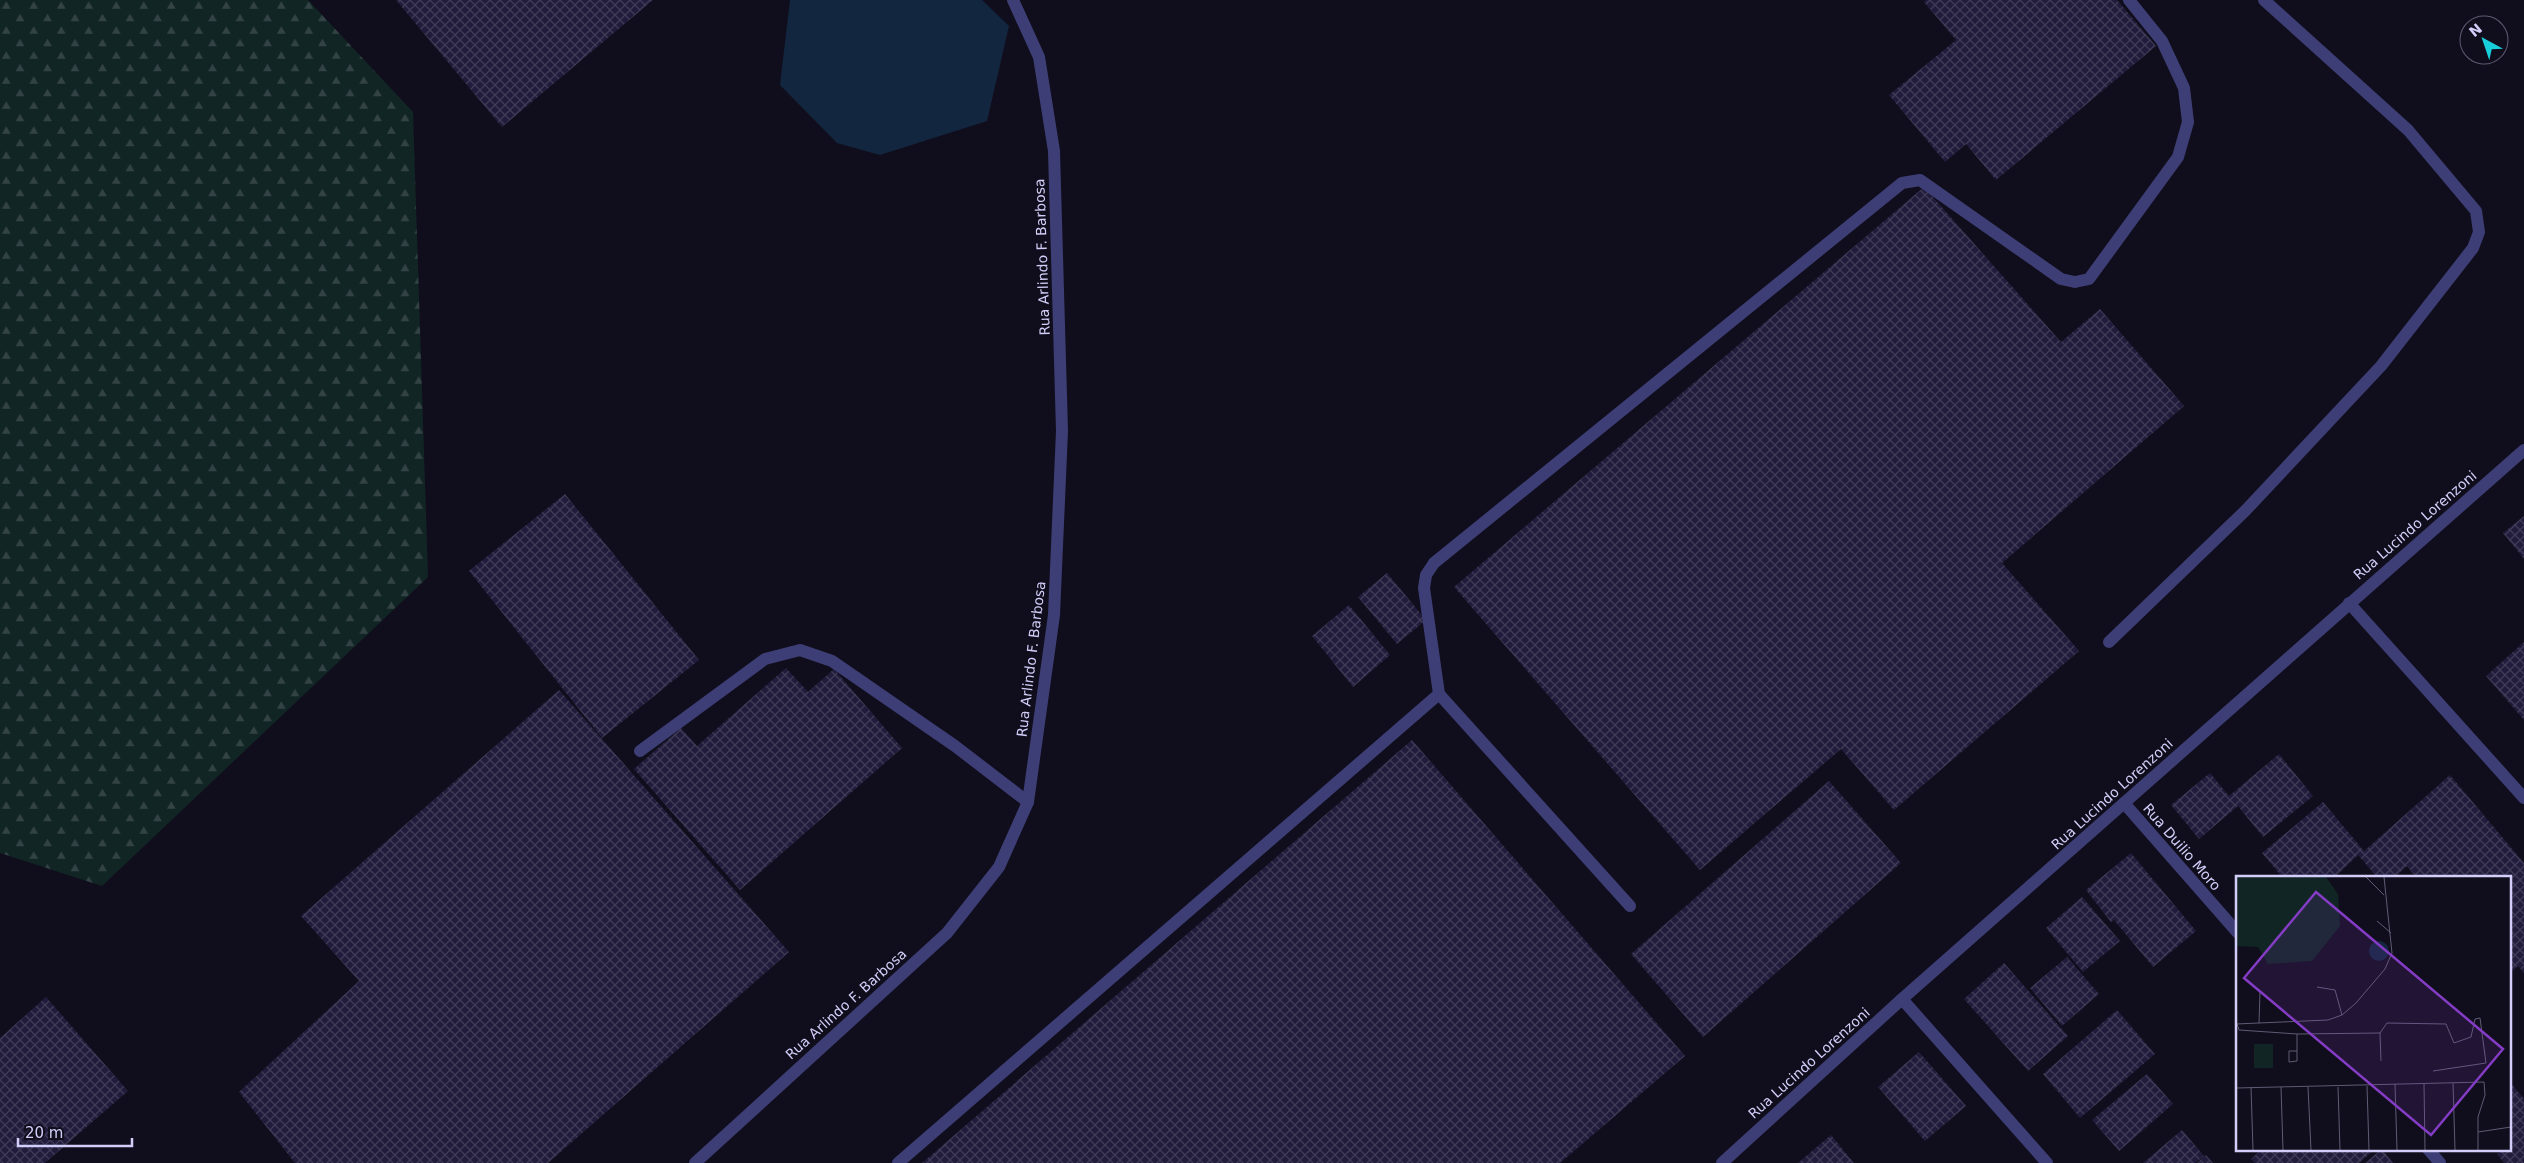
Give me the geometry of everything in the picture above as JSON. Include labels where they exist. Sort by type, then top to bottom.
[{"type":"street","name":"Rua Arlindo F. Barbosa","points":[[695,1163],[947,933],[999,867],[1028,802],[1054,615],[1062,431],[1054,151],[1040,57],[1013,0]]},
{"type":"street","points":[[1630,906],[1439,694],[1424,588],[1426,575],[1434,563],[1902,183],[1920,180],[2061,279],[2075,282],[2089,279],[2178,157],[2188,122],[2184,88],[2162,41],[2129,0]]},
{"type":"street","points":[[2109,642],[2245,511],[2381,366],[2473,248],[2479,232],[2476,211],[2408,130],[2264,0]]},
{"type":"street","name":"Rua Lucindo Lorenzoni","points":[[1722,1163],[1902,999],[2524,450]]},
{"type":"street","points":[[2348,604],[2524,798]]},
{"type":"street","points":[[640,751],[765,659],[800,650],[832,661],[955,746],[1028,802]]},
{"type":"street","points":[[898,1163],[1439,694]]},
{"type":"street","name":"Rua Duilio Moro","points":[[2124,803],[2236,931]]},
{"type":"street","points":[[1902,999],[2047,1163]]},
{"type":"street","points":[[2429,1150],[2440,1163]]},
{"type":"green space","points":[[0,0],[308,0],[413,112],[428,577],[102,886],[0,853]]},
{"type":"water","points":[[790,0],[982,0],[1009,26],[987,121],[880,155],[837,143],[780,85]]},
{"type":"building","points":[[396,0],[653,0],[502,127]]},
{"type":"building","points":[[1926,0],[2117,0],[2156,46],[1996,180],[1966,144],[1945,162],[1889,95],[1956,40],[1924,2]]},
{"type":"building","points":[[1924,187],[2061,342],[2100,309],[2184,406],[2002,563],[2079,651],[1894,810],[1841,749],[1700,870],[1454,587]]},
{"type":"building","points":[[565,494],[699,660],[602,738],[469,571]]},
{"type":"building","points":[[2524,516],[2524,559],[2503,533]]},
{"type":"building","points":[[1387,573],[1426,620],[1397,644],[1358,597]]},
{"type":"building","points":[[1349,605],[1390,655],[1353,687],[1312,636]]},
{"type":"building","points":[[2524,642],[2524,720],[2486,676]]},
{"type":"building","points":[[786,668],[808,692],[834,669],[902,748],[740,890],[634,769],[681,728],[697,746]]},
{"type":"building","points":[[559,690],[789,952],[548,1163],[295,1163],[239,1092],[359,981],[301,916]]},
{"type":"building","points":[[1412,740],[1685,1056],[1560,1163],[922,1163]]},
{"type":"building","points":[[2279,754],[2313,796],[2263,837],[2238,806],[2199,839],[2171,805],[2210,773],[2229,796]]},
{"type":"building","points":[[2450,775],[2524,863],[2524,973],[2518,966],[2512,971],[2512,876],[2415,876],[2407,866],[2396,876],[2376,876],[2358,855],[2336,876],[2281,876],[2262,853],[2323,802],[2364,851]]},
{"type":"building","points":[[1829,781],[1901,863],[1703,1037],[1631,954]]},
{"type":"building","points":[[2131,853],[2196,931],[2153,967],[2114,920],[2111,922],[2086,890]]},
{"type":"building","points":[[2082,897],[2120,941],[2083,972],[2046,928]]},
{"type":"building","points":[[2067,957],[2099,994],[2062,1026],[2030,988]]},
{"type":"building","points":[[2004,963],[2068,1036],[2028,1071],[1964,999]]},
{"type":"building","points":[[46,997],[128,1091],[45,1163],[0,1163],[0,1038]]},
{"type":"building","points":[[2117,1010],[2155,1054],[2080,1118],[2043,1074]]},
{"type":"building","points":[[1919,1052],[1966,1106],[1925,1141],[1878,1087]]},
{"type":"building","points":[[2147,1074],[2173,1104],[2119,1151],[2092,1120]]},
{"type":"building","points":[[2512,1084],[2524,1099],[2524,1163],[2504,1163],[2497,1154],[2501,1151],[2512,1150]]},
{"type":"building","points":[[2182,1130],[2204,1156],[2195,1163],[2143,1163]]},
{"type":"building","points":[[1831,1135],[1854,1163],[1798,1163]]},
{"type":"building","points":[[2261,1150],[2373,1151],[2359,1163],[2255,1163],[2251,1159]]},
{"type":"building","points":[[2383,1150],[2393,1163],[2365,1163]]},
{"type":"building","points":[[2206,1155],[2213,1163],[2197,1163]]}]
